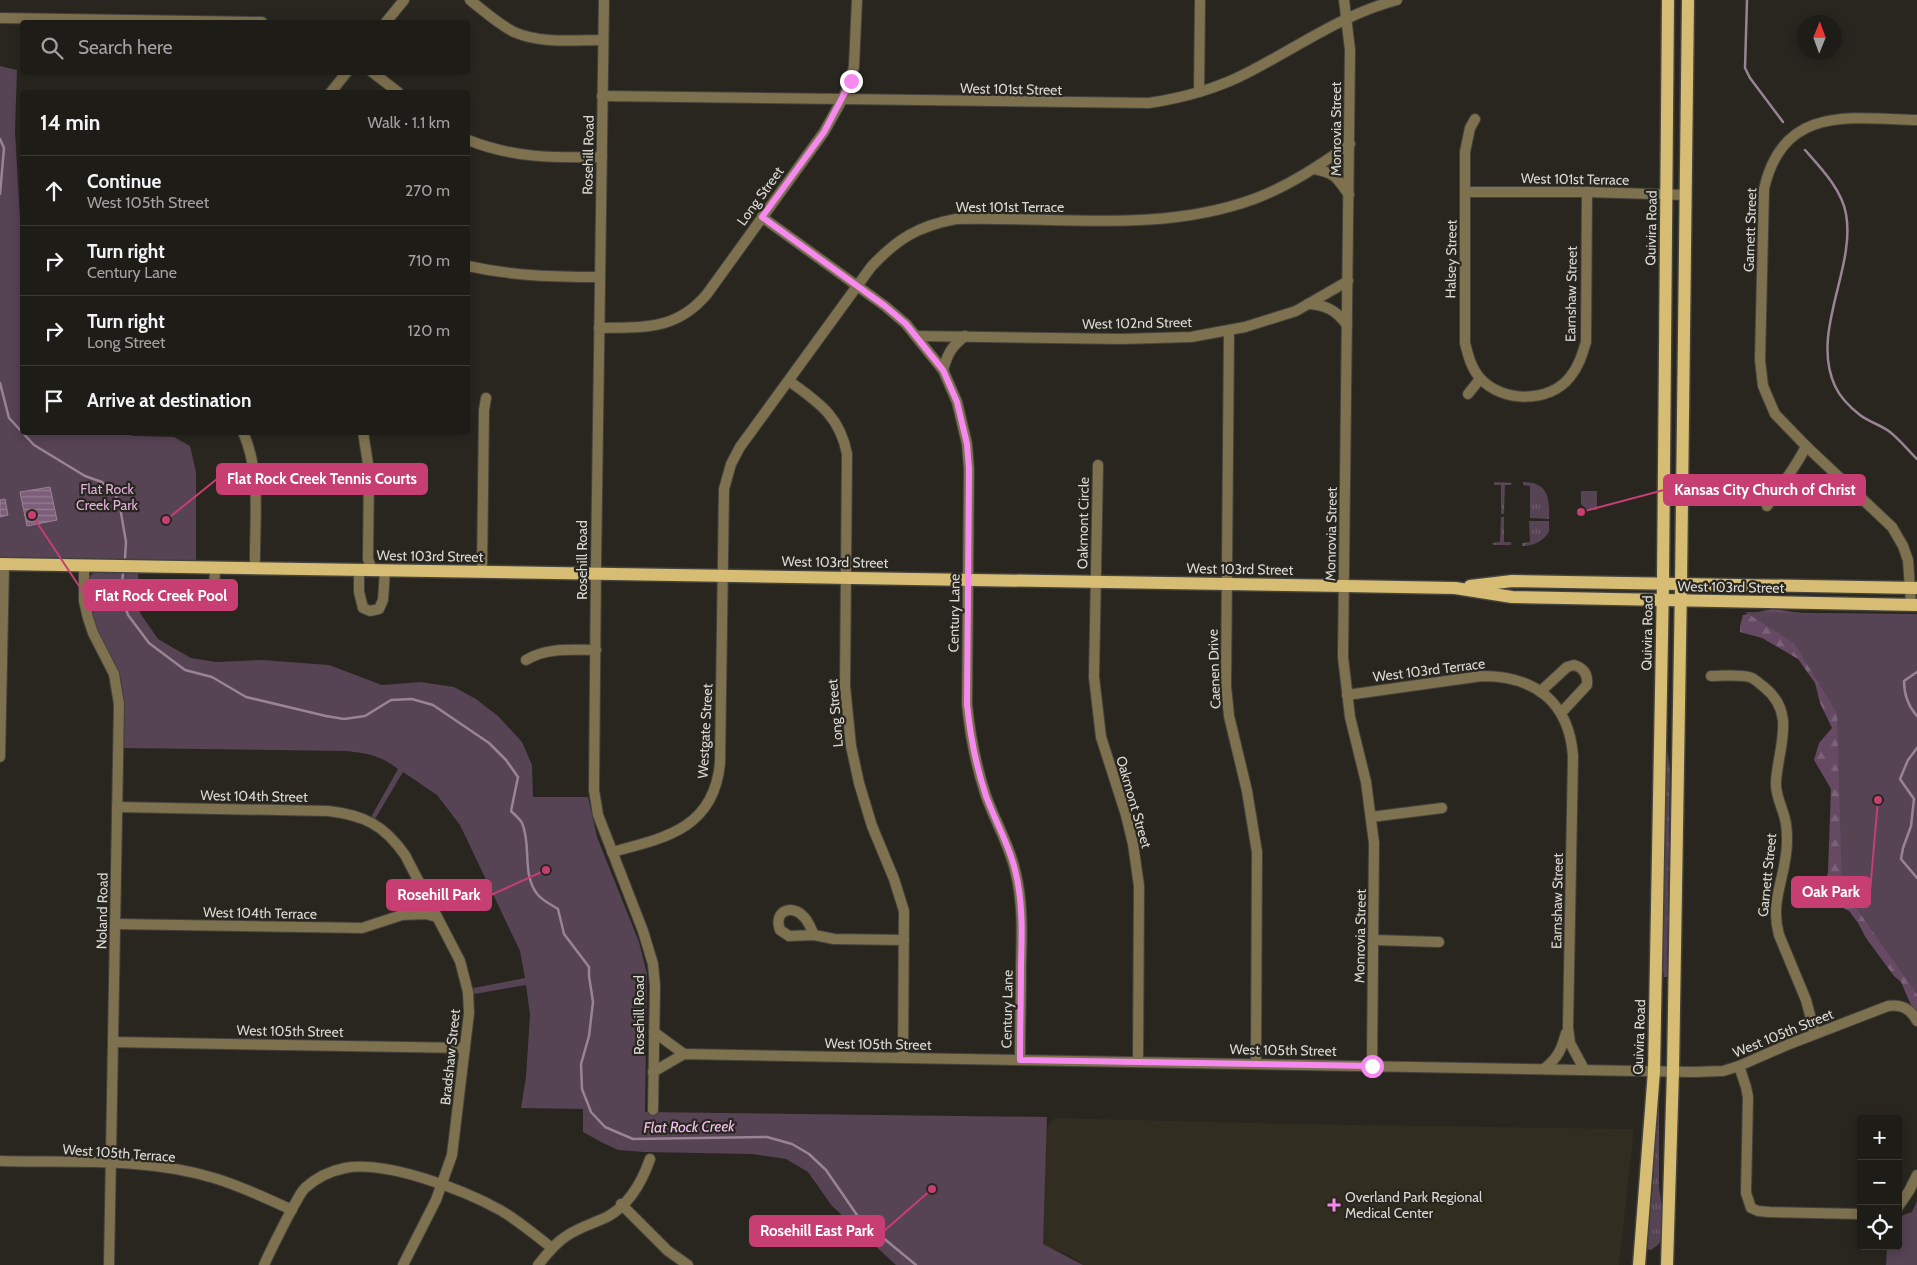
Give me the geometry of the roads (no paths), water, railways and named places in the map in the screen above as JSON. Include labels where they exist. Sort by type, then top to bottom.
[{"type":"main road","name":"Quivira Road","points":[[1639,1265],[1654,1070],[1663,583],[1668,0]]},
{"type":"main road","points":[[1667,1265],[1673,1071],[1681,601],[1688,0]]},
{"type":"main road","name":"West 103rd Street","points":[[2,564],[1455,588],[1512,597],[1914,604]]},
{"type":"main road","name":"West 103rd Street","points":[[1455,588],[1512,581],[1914,588]]},
{"type":"street","points":[[388,20],[404,0]]},
{"type":"street","points":[[470,0],[506,27],[525,35],[540,39],[603,40]]},
{"type":"street","name":"Rosehill Road","points":[[604,0],[594,790],[598,815],[649,950],[655,986],[653,1110]]},
{"type":"street","name":"Long Street","points":[[599,328],[666,324],[688,313],[707,294],[824,132],[842,100],[851,81],[854,66],[857,0]]},
{"type":"street","points":[[1199,92],[1200,0]]},
{"type":"street","name":"Monrovia Street","points":[[1344,0],[1350,50],[1350,144],[1343,657],[1350,717],[1366,782],[1371,817],[1375,874],[1372,1066]]},
{"type":"street","name":"West 101st Street","points":[[602,96],[1148,103],[1178,99],[1245,74],[1347,19],[1374,7],[1397,0]]},
{"type":"street","points":[[0,18],[131,20]]},
{"type":"street","points":[[333,90],[345,75]]},
{"type":"street","points":[[376,75],[395,90]]},
{"type":"street","name":"Garnett Street","points":[[1914,604],[1914,588],[1904,546],[1892,527],[1775,414],[1766,395],[1761,377],[1764,189],[1768,174],[1779,152],[1785,144],[1802,130],[1817,123],[1842,118],[1917,120]]},
{"type":"street","name":"Halsey Street","points":[[1476,119],[1467,140],[1464,329],[1468,358],[1480,379]]},
{"type":"street","points":[[470,141],[502,152],[532,156],[602,157]]},
{"type":"street","name":"West 101st Terrace","points":[[723,576],[724,489],[730,464],[871,267],[895,243],[914,231],[940,222],[973,219],[1131,221],[1200,214],[1276,190],[1314,169],[1350,144]]},
{"type":"street","points":[[1314,169],[1330,172],[1349,195]]},
{"type":"street","name":"West 101st Terrace","points":[[1465,192],[1588,192],[1685,195]]},
{"type":"street","name":"Earnshaw Street","points":[[1480,379],[1490,387],[1509,395],[1530,397],[1549,393],[1562,386],[1579,364],[1586,342],[1588,192]]},
{"type":"street","name":"Century Lane","points":[[762,217],[906,324],[943,370],[957,402],[967,444],[969,469],[967,704],[970,737],[987,797],[1007,843],[1020,894],[1022,920],[1020,1060]]},
{"type":"street","points":[[470,266],[529,276],[600,277]]},
{"type":"street","name":"West 102nd Street","points":[[916,336],[1191,337],[1229,331],[1296,311],[1348,281]]},
{"type":"street","points":[[1307,304],[1322,305],[1338,313],[1347,325]]},
{"type":"street","name":"Caenen Drive","points":[[1229,331],[1225,662],[1229,716],[1247,791],[1257,852],[1256,1064]]},
{"type":"street","points":[[943,370],[952,346],[965,336]]},
{"type":"street","points":[[1468,394],[1480,379]]},
{"type":"street","name":"Long Street","points":[[788,381],[818,403],[831,416],[840,430],[846,446],[848,469],[845,686],[851,746],[859,783],[872,826],[902,902],[904,940],[903,1058]]},
{"type":"street","points":[[482,572],[484,410],[486,398]]},
{"type":"street","points":[[244,435],[252,457],[255,475],[255,568]]},
{"type":"street","points":[[363,435],[369,470],[368,559],[372,570]]},
{"type":"street","points":[[1767,506],[1784,479],[1798,464],[1806,446]]},
{"type":"street","name":"Oakmont Circle","points":[[1095,581],[1098,465]]},
{"type":"street","points":[[0,757],[2,564]]},
{"type":"street","name":"Noland Road","points":[[84,565],[84,601],[88,618],[93,633],[111,666],[118,692],[109,1265]]},
{"type":"street","points":[[214,595],[215,568]]},
{"type":"street","name":"Westgate Street","points":[[612,852],[666,837],[687,827],[702,812],[714,794],[720,763],[723,576]]},
{"type":"street","name":"Oakmont Street","points":[[1095,581],[1094,669],[1096,706],[1101,737],[1126,815],[1133,844],[1139,886],[1138,1062]]},
{"type":"street","points":[[526,660],[544,652],[596,650]]},
{"type":"street","points":[[1541,691],[1567,666],[1574,665],[1583,670],[1586,674],[1587,685],[1561,713]]},
{"type":"street","name":"West 103rd Terrace","points":[[1347,694],[1482,676],[1501,676],[1517,679],[1541,691],[1561,713],[1573,746],[1573,774]]},
{"type":"street","name":"Garnett Street","points":[[1711,676],[1751,677],[1774,695],[1782,712],[1784,733],[1777,766],[1776,788],[1785,818],[1787,842],[1776,898],[1776,924],[1806,1000],[1815,1034]]},
{"type":"street","name":"Earnshaw Street","points":[[1573,774],[1568,1027],[1570,1043],[1584,1069]]},
{"type":"street","name":"West 104th Street","points":[[117,807],[328,811],[362,818],[386,833]]},
{"type":"street","points":[[1371,817],[1442,808]]},
{"type":"street","name":"Bradshaw Street","points":[[386,833],[396,842],[405,855],[460,961],[466,982],[469,1013],[453,1146],[436,1200],[403,1265]]},
{"type":"street","points":[[402,915],[415,895],[420,883]]},
{"type":"street","name":"West 104th Terrace","points":[[115,924],[362,928],[402,915],[426,914],[437,917]]},
{"type":"street","points":[[814,934],[834,939],[904,940]]},
{"type":"street","points":[[1374,940],[1439,942]]},
{"type":"street","name":"West 105th Street","points":[[684,1054],[1673,1071],[1723,1070],[1739,1066],[1786,1044],[1878,1008],[1900,1005],[1910,1012],[1917,1021]]},
{"type":"street","name":"Earnshaw Street","points":[[1545,1068],[1560,1053],[1568,1027]]},
{"type":"street","points":[[653,1072],[684,1054],[654,1032]]},
{"type":"street","name":"West 105th Street","points":[[113,1042],[466,1048]]},
{"type":"street","points":[[1739,1066],[1748,1092],[1746,1193],[1751,1208],[1769,1212],[1857,1214]]},
{"type":"street","points":[[538,1265],[552,1248],[567,1235],[608,1216],[633,1194],[641,1183],[650,1159]]},
{"type":"street","name":"West 105th Terrace","points":[[0,1161],[148,1165],[182,1170],[245,1189],[292,1210]]},
{"type":"street","points":[[264,1265],[276,1238],[303,1190],[329,1172],[345,1168],[381,1168],[408,1174],[464,1193],[500,1210],[516,1220],[552,1248]]},
{"type":"street","points":[[1899,1205],[1917,1175]]},
{"type":"street","points":[[621,1204],[668,1251],[688,1265]]},
{"type":"waterway","points":[[1747,0],[1745,68],[1750,78],[1783,122]]},
{"type":"waterway","name":"Flat Rock Creek","points":[[0,139],[4,148],[0,194]]},
{"type":"waterway","points":[[1805,150],[1835,188],[1844,205],[1846,214],[1845,256],[1830,322],[1828,344],[1829,365],[1835,386],[1853,409],[1890,432],[1917,459]]},
{"type":"waterway","name":"Flat Rock Creek","points":[[0,383],[9,418],[20,430]]},
{"type":"waterway","name":"Flat Rock Creek","points":[[25,435],[34,445],[85,476],[102,482],[115,493],[120,507],[126,542],[125,558]]},
{"type":"waterway","name":"Flat Rock Creek","points":[[123,573],[121,595],[128,615],[149,643],[185,670],[212,677],[246,697],[344,719],[365,716],[391,700],[412,699],[433,705],[489,743],[506,760],[518,777],[511,811],[521,822],[525,832],[528,869],[533,887],[540,897],[558,909],[564,934],[589,967],[593,1002],[589,1036],[581,1064],[582,1089],[591,1112],[605,1127],[633,1139],[767,1137],[792,1144],[809,1154],[826,1170],[859,1218],[916,1265]]},
{"type":"waterway","points":[[1917,672],[1904,681],[1907,700],[1917,716]]},
{"type":"waterway","points":[[1917,748],[1908,760],[1900,779],[1914,799],[1911,826],[1901,859],[1917,878]]},
{"type":"place","name":"Kansas City Church of Christ","points":[[1581,512]]},
{"type":"place","name":"Flat Rock Creek Pool","points":[[32,515]]},
{"type":"place","name":"Flat Rock Creek Tennis Courts","points":[[166,520]]},
{"type":"place","name":"Oak Park","points":[[1878,800]]},
{"type":"place","name":"Rosehill Park","points":[[546,870]]},
{"type":"place","name":"Rosehill East Park","points":[[932,1189]]},
{"type":"place","name":"Overland Park Regional Medical Center","points":[[1334,1205]]},
{"type":"park label","name":"Flat Rock Creek Park","points":[[107,498]]}]
